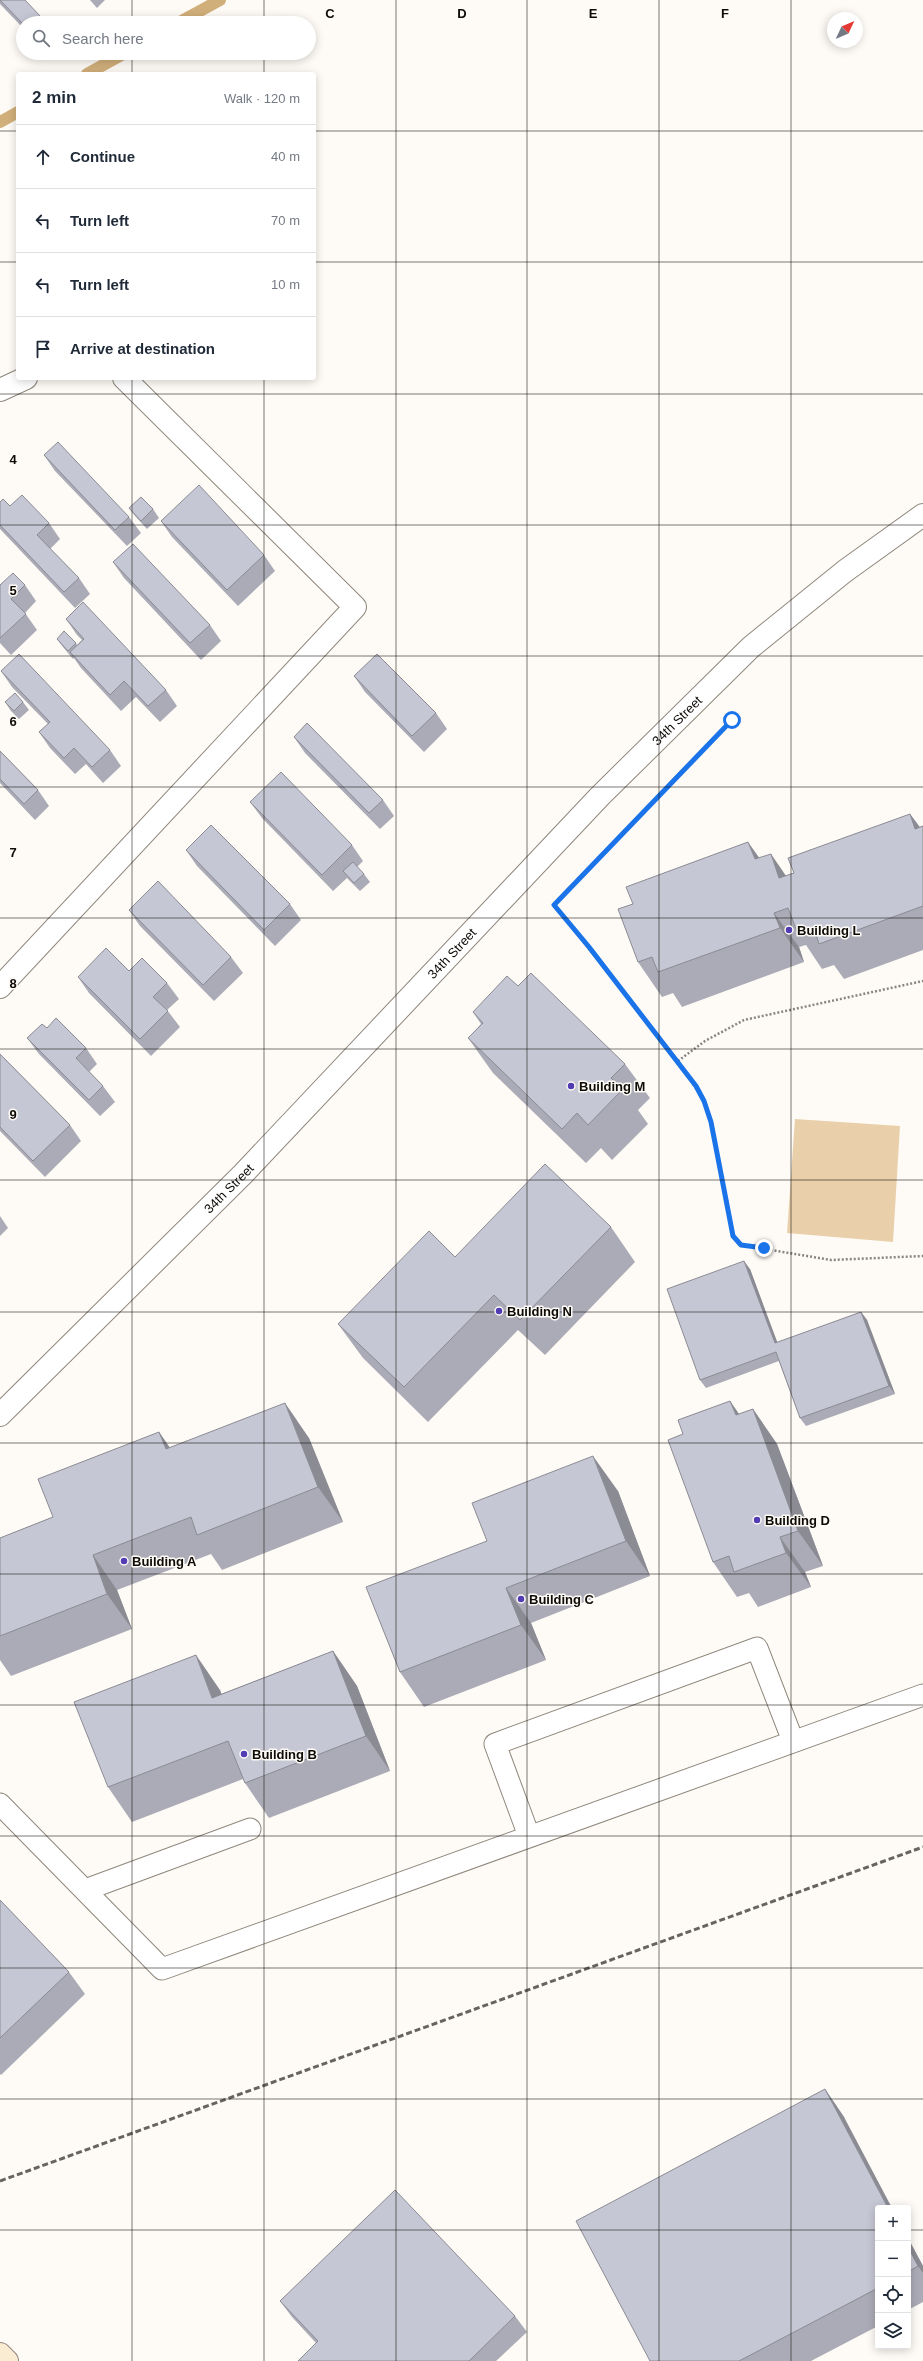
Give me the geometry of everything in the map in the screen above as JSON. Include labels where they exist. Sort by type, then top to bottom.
[{"type":"main road","points":[[0,2354],[7,2361]]},
{"type":"street","points":[[0,390],[22,380]]},
{"type":"street","points":[[0,987],[355,607],[126,380]]},
{"type":"street","name":"34th Street","points":[[0,1415],[243,1174],[600,796],[751,647],[845,571],[923,515]]},
{"type":"lane","points":[[529,1836],[495,1744],[757,1648],[793,1741]]},
{"type":"lane","points":[[0,1804],[162,1969],[923,1695]]},
{"type":"lane","points":[[85,1890],[250,1830]]},
{"type":"path","points":[[732,720],[554,905],[678,1061],[704,1101],[711,1122],[733,1236],[741,1245],[831,1260],[923,1256]]},
{"type":"path","points":[[678,1061],[705,1041],[744,1020],[923,981]]},
{"type":"shaded area","points":[[795,1119],[900,1126],[893,1242],[787,1233]]},
{"type":"building","points":[[0,0],[25,0],[40,16],[16,16]]},
{"type":"building","points":[[58,442],[129,517],[115,530],[44,455]]},
{"type":"building","points":[[199,485],[264,555],[227,590],[161,521]]},
{"type":"building","points":[[22,495],[49,523],[37,535],[79,578],[64,592],[0,525],[0,502],[3,499],[10,506]]},
{"type":"building","points":[[141,497],[153,509],[141,521],[129,508]]},
{"type":"building","points":[[133,544],[210,625],[190,643],[113,562]]},
{"type":"building","points":[[13,573],[25,585],[11,599],[26,614],[0,638],[0,585]]},
{"type":"building","points":[[83,602],[166,690],[148,706],[124,681],[110,695],[70,652],[84,639],[66,619]]},
{"type":"building","points":[[64,631],[76,643],[68,651],[57,639]]},
{"type":"building","points":[[19,654],[110,750],[92,767],[74,748],[64,758],[39,732],[50,722],[1,671]]},
{"type":"building","points":[[377,654],[436,713],[412,736],[354,676]]},
{"type":"building","points":[[15,693],[23,702],[14,711],[5,702]]},
{"type":"building","points":[[307,723],[383,800],[369,813],[294,737]]},
{"type":"building","points":[[0,751],[38,790],[24,804],[0,779]]},
{"type":"building","points":[[281,772],[352,845],[322,875],[250,802]]},
{"type":"building","points":[[910,814],[915,829],[923,826],[923,906],[819,944],[814,928],[798,934],[788,908],[774,913],[780,928],[658,972],[652,957],[638,962],[618,909],[633,904],[626,887],[748,842],[755,859],[771,854],[779,878],[794,873],[788,858]]},
{"type":"building","points":[[211,825],[290,904],[264,930],[186,850]]},
{"type":"building","points":[[353,862],[364,874],[354,883],[343,871]]},
{"type":"building","points":[[158,881],[231,957],[203,985],[129,910]]},
{"type":"building","points":[[106,948],[129,971],[142,958],[167,983],[153,997],[168,1011],[140,1039],[78,977]]},
{"type":"building","name":"Building M","points":[[531,973],[625,1064],[611,1078],[623,1089],[588,1125],[577,1113],[562,1129],[468,1038],[483,1023],[473,1012],[507,976],[518,986]]},
{"type":"building","points":[[56,1018],[86,1048],[76,1058],[103,1086],[89,1100],[27,1038],[42,1024],[47,1028]]},
{"type":"building","points":[[0,1054],[70,1125],[33,1161],[0,1127]]},
{"type":"building","points":[[545,1164],[611,1227],[520,1320],[494,1295],[404,1387],[338,1324],[429,1231],[455,1257]]},
{"type":"building","points":[[744,1261],[775,1343],[861,1312],[889,1386],[800,1418],[776,1352],[700,1380],[667,1289]]},
{"type":"building","name":"Building D","points":[[730,1401],[736,1415],[753,1409],[798,1531],[780,1537],[786,1553],[734,1572],[729,1556],[713,1562],[668,1440],[683,1434],[678,1420]]},
{"type":"building","points":[[285,1403],[318,1487],[197,1535],[191,1517],[93,1555],[107,1594],[0,1636],[0,1538],[53,1517],[38,1479],[159,1432],[166,1449]]},
{"type":"building","points":[[593,1456],[626,1541],[506,1588],[521,1625],[400,1672],[366,1587],[487,1541],[472,1503]]},
{"type":"building","points":[[333,1651],[366,1736],[245,1783],[228,1741],[108,1787],[74,1702],[196,1655],[212,1698]]},
{"type":"building","points":[[0,1900],[69,1972],[0,2038]]},
{"type":"building","points":[[825,2089],[886,2205],[875,2205],[875,2290],[739,2361],[650,2361],[576,2221]]},
{"type":"building","points":[[395,2190],[515,2316],[469,2361],[298,2361],[318,2341],[280,2301]]},
{"type":"building","points":[[911,2253],[918,2266],[911,2270]]},
{"type":"waterway","points":[[191,16],[220,0]]},
{"type":"waterway","points":[[91,72],[112,60]]},
{"type":"waterway","points":[[0,122],[16,113]]},
{"type":"railway","points":[[0,2181],[923,1847]]},
{"type":"place","name":"Building L","points":[[789,930]]},
{"type":"place","name":"Building M","points":[[571,1086]]},
{"type":"place","name":"Building N","points":[[499,1311]]},
{"type":"place","name":"Building D","points":[[757,1520]]},
{"type":"place","name":"Building A","points":[[124,1561]]},
{"type":"place","name":"Building C","points":[[521,1599]]},
{"type":"place","name":"Building B","points":[[244,1754]]},
{"type":"route","points":[[732,720],[554,905],[589,947],[696,1086],[704,1101],[711,1122],[733,1236],[741,1245],[764,1248]]}]
